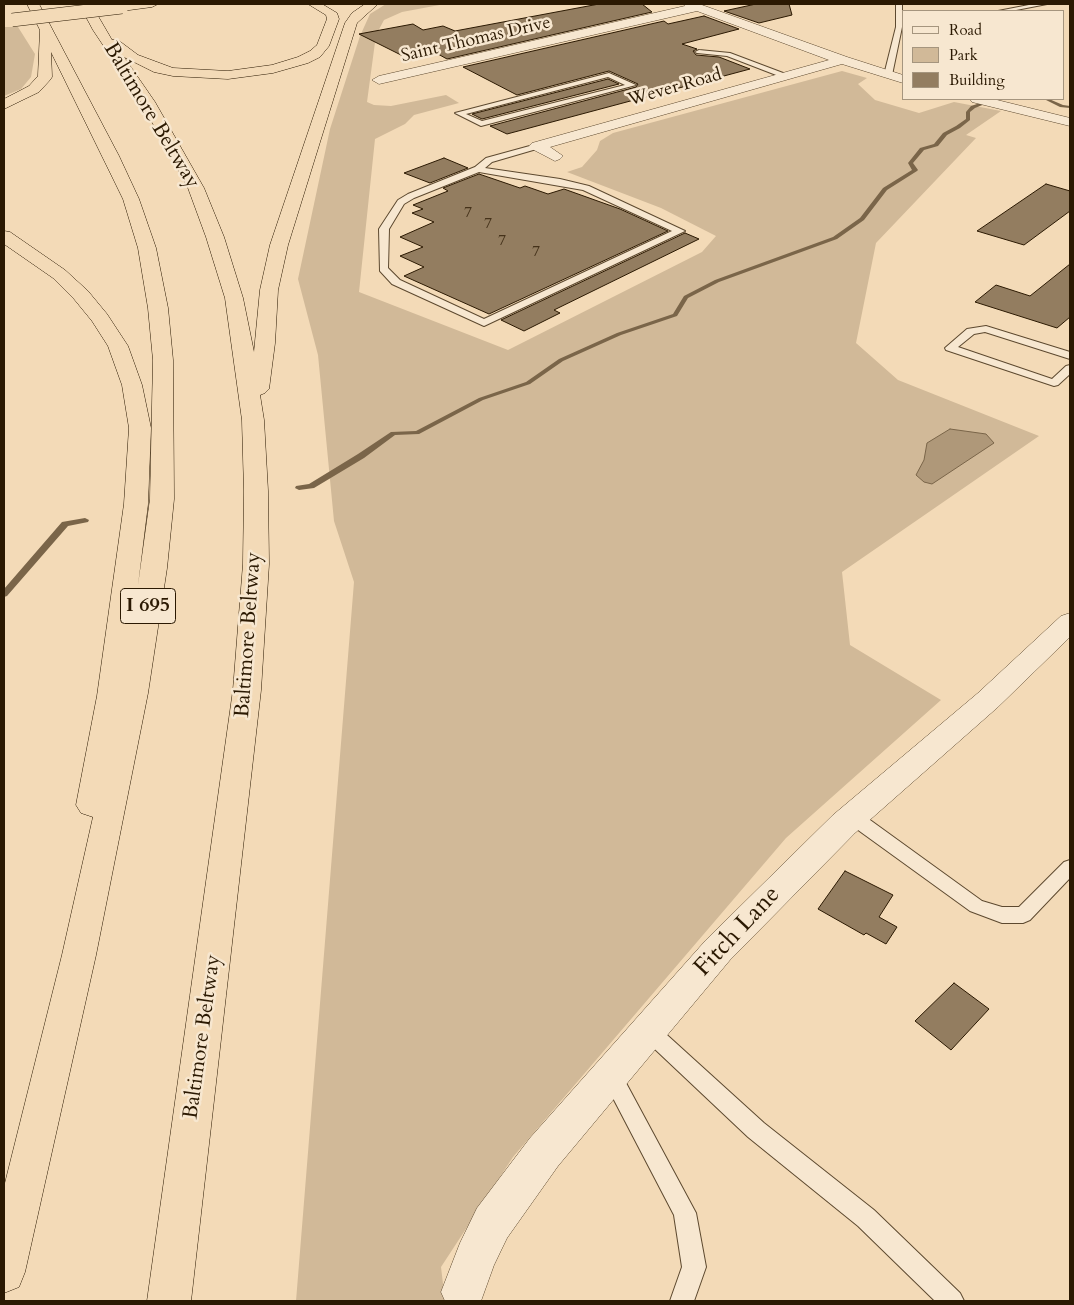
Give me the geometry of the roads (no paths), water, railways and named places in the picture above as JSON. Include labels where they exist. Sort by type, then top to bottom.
[{"type":"highway","name":"I 695","points":[[4,1272],[79,956],[134,693],[156,558],[162,499],[164,424],[163,360],[158,308],[147,248],[130,199],[111,156],[69,72],[45,31],[33,4]]},
{"type":"highway","name":"Baltimore Beltway","points":[[84,4],[99,30],[148,102],[196,188],[215,237],[234,298],[253,420],[256,491],[256,564],[247,690],[169,1301]]},
{"type":"highway","points":[[8,18],[119,5],[152,4]]},
{"type":"highway","points":[[99,30],[133,58],[159,69],[199,75],[250,73],[273,70],[303,60],[323,46],[333,19],[331,13],[314,4]]},
{"type":"highway","points":[[253,420],[265,343],[269,290],[279,245],[351,23],[356,16],[372,4]]},
{"type":"highway","points":[[4,105],[34,89],[45,77],[45,31]]},
{"type":"highway","points":[[4,236],[59,274],[81,295],[100,318],[118,346],[129,378],[140,428],[140,467],[136,504],[111,696],[46,1094]]},
{"type":"street","points":[[694,5],[842,60],[902,79]]},
{"type":"street","name":"Saint Thomas Drive","points":[[379,80],[694,5]]},
{"type":"street","name":"Wever Road","points":[[537,146],[842,60]]},
{"type":"street","points":[[981,100],[1070,122]]},
{"type":"street","points":[[537,146],[555,156]]},
{"type":"street","name":"Fitch Lane","points":[[465,1298],[475,1258],[492,1223],[544,1152],[725,943],[797,869],[852,817],[988,700],[1070,622]]},
{"type":"lane","points":[[888,75],[901,27],[899,4]]},
{"type":"lane","points":[[1007,10],[1044,4]]},
{"type":"lane","points":[[894,50],[902,50]]},
{"type":"lane","points":[[699,52],[728,54],[787,76]]},
{"type":"lane","points":[[609,75],[632,85],[481,124],[459,113],[515,99],[609,75]]},
{"type":"lane","points":[[478,169],[586,188],[680,231],[484,323],[396,282],[383,269],[384,229],[401,202],[411,196],[478,169],[489,160],[537,146]]},
{"type":"lane","points":[[1070,356],[986,329],[971,331],[950,348],[1054,383],[1070,368]]},
{"type":"lane","points":[[852,817],[976,906],[1002,915],[1022,915],[1070,867]]},
{"type":"lane","points":[[649,1031],[756,1130],[866,1218],[952,1301]]},
{"type":"lane","points":[[611,1075],[685,1213],[694,1267],[682,1301]]},
{"type":"waterway","points":[[299,488],[311,486],[361,456],[393,433],[417,433],[481,399],[528,383],[561,360],[619,334],[675,315],[686,297],[717,281],[835,238],[862,219],[885,189],[915,170],[910,163],[922,149],[936,145],[945,134],[968,119],[968,112],[973,107],[992,100]]},
{"type":"waterway","points":[[1048,100],[1062,106],[1070,107]]},
{"type":"waterway","points":[[4,594],[65,524],[85,520]]}]
